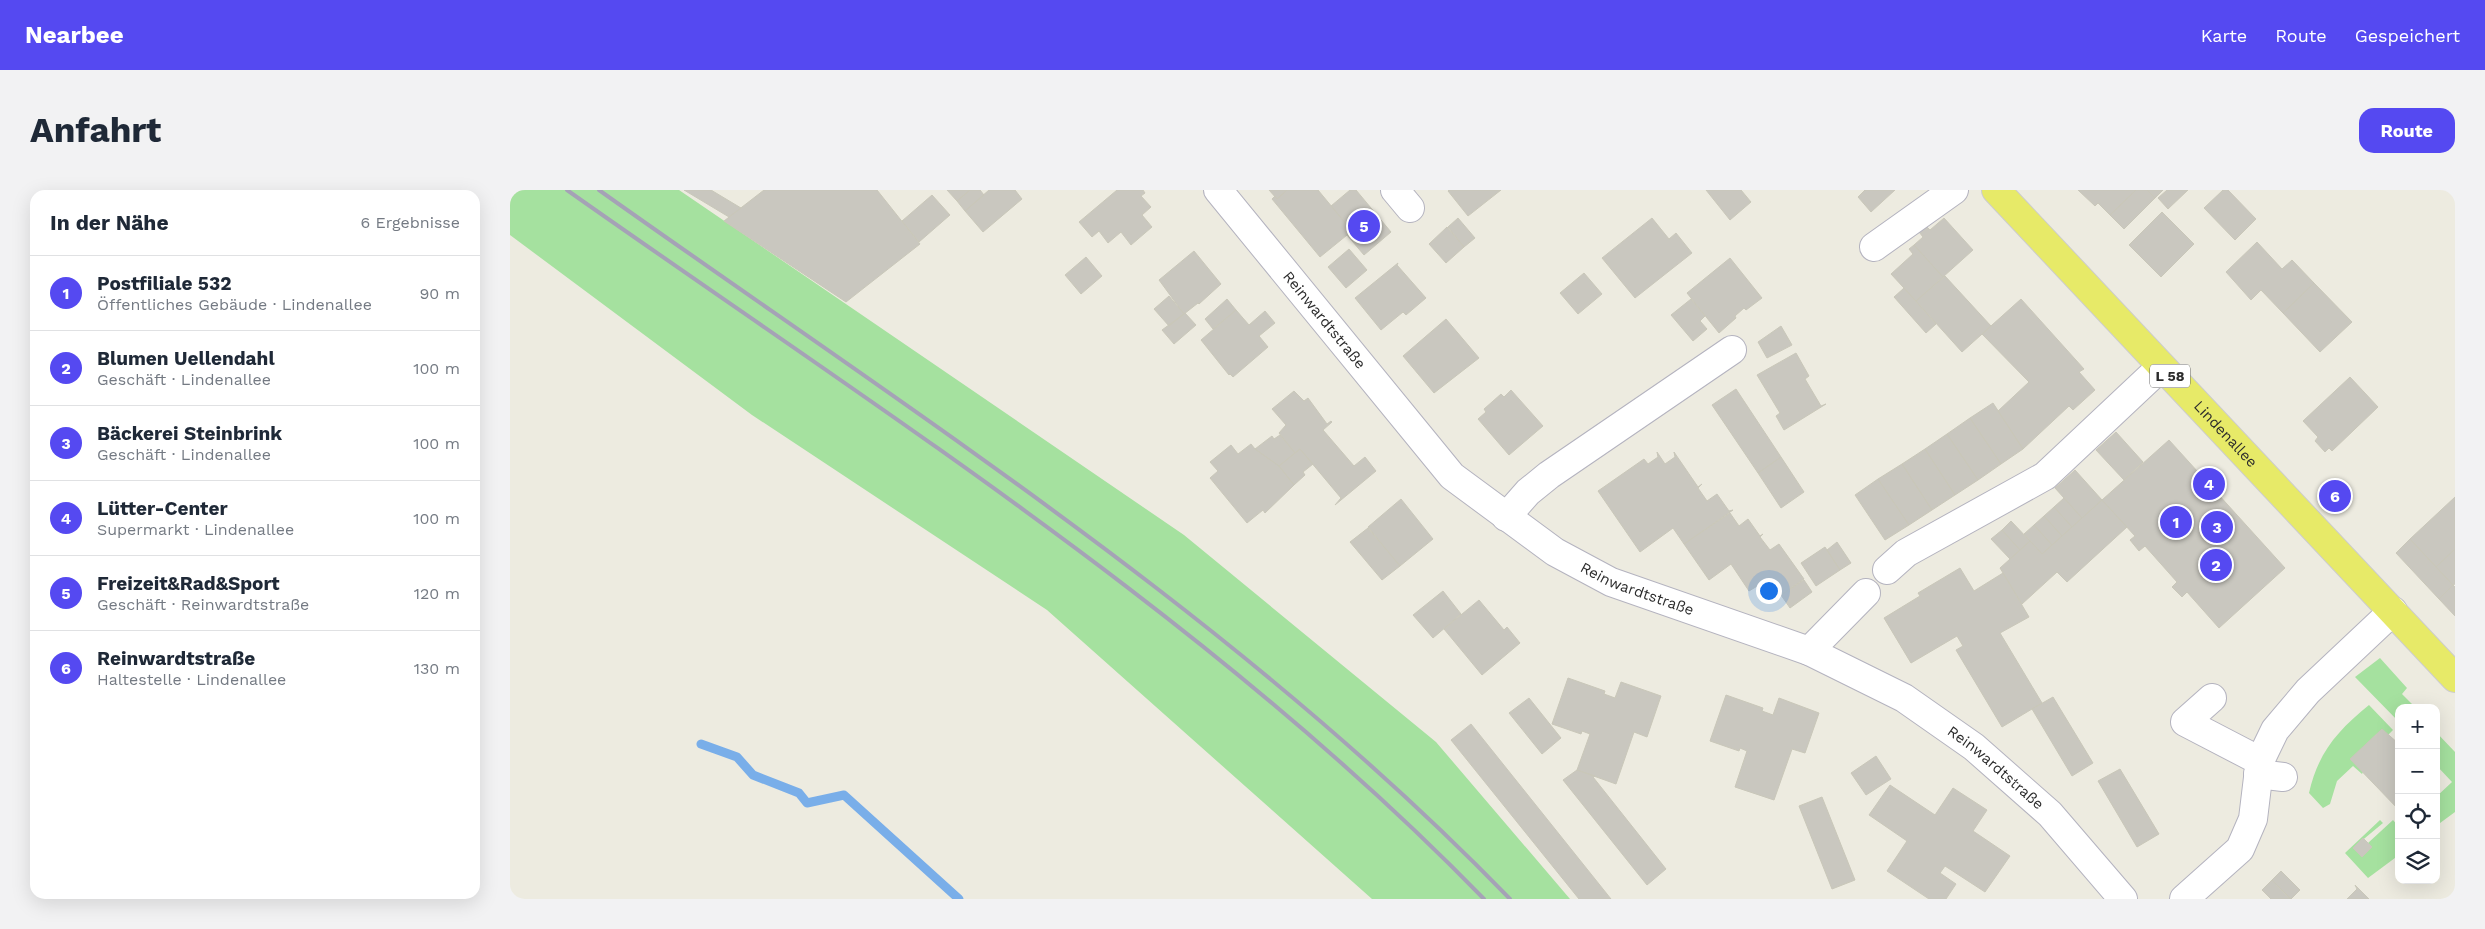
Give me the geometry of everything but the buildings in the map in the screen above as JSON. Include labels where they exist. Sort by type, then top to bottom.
[{"type":"main road","name":"Lindenallee","points":[[1996,190],[2455,678]]},
{"type":"street","name":"Reinwardtstraße","points":[[1218,190],[1452,476],[1554,552],[1611,582],[1809,651],[1904,698],[1974,748],[2050,814],[2123,899]]},
{"type":"street","points":[[1874,247],[1954,190]]},
{"type":"street","points":[[1506,517],[1528,492],[1549,476],[1732,350]]},
{"type":"street","points":[[1887,570],[1906,552],[2045,476],[2161,367]]},
{"type":"street","points":[[1809,651],[1866,593]]},
{"type":"street","points":[[2184,899],[2240,849],[2253,819],[2267,771],[2275,730],[2303,712],[2393,612]]},
{"type":"street","points":[[2212,698],[2185,722],[2267,771]]},
{"type":"green space","points":[[510,190],[679,190],[1184,535],[1436,742],[1570,899],[1372,899],[1047,610],[752,415],[510,235]]},
{"type":"green space","points":[[2380,658],[2407,688],[2402,694],[2412,704],[2395,704],[2395,718],[2355,677]]},
{"type":"green space","points":[[2369,705],[2393,730],[2388,735],[2382,729],[2351,759],[2363,772],[2362,774],[2353,766],[2337,781],[2330,804],[2323,808],[2309,793],[2318,766],[2338,734]]},
{"type":"green space","points":[[2440,736],[2455,752],[2455,812],[2440,823],[2440,793],[2452,782],[2440,769]]},
{"type":"green space","points":[[2380,820],[2383,823],[2353,848],[2362,857],[2372,847],[2368,843],[2393,820],[2395,822],[2395,858],[2368,878],[2345,853]]},
{"type":"waterway","points":[[701,744],[737,757],[753,775],[799,793],[807,803],[844,795],[959,899]]},
{"type":"railway","points":[[567,190],[925,439],[1159,611],[1271,702],[1380,798],[1484,899]]},
{"type":"railway","points":[[599,190],[954,439],[1186,611],[1298,702],[1407,798],[1510,899]]},
{"type":"place","name":"Freizeit&Rad&Sport","points":[[1364,226]]},
{"type":"place","name":"Lütter-Center","points":[[2209,484]]},
{"type":"place","name":"Reinwardtstraße","points":[[2335,496]]},
{"type":"place","name":"Postfiliale 532","points":[[2176,522]]},
{"type":"place","name":"Bäckerei Steinbrink","points":[[2217,527]]},
{"type":"place","name":"Blumen Uellendahl","points":[[2216,565]]}]
